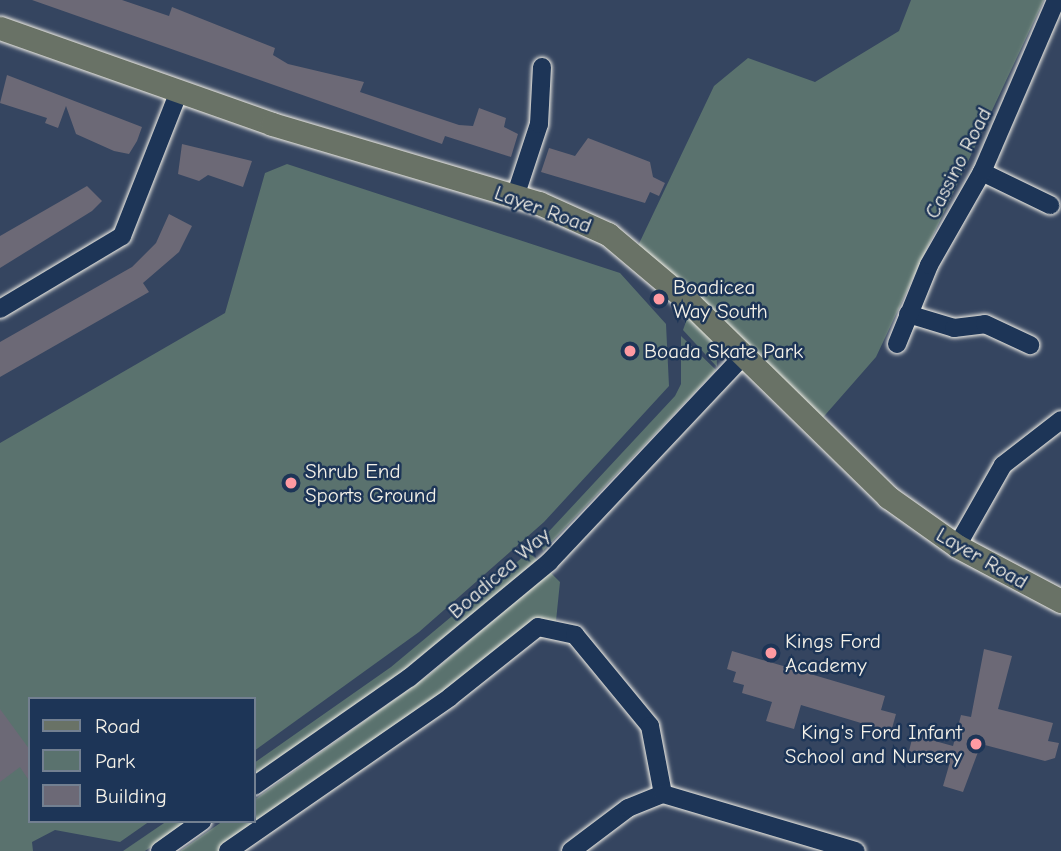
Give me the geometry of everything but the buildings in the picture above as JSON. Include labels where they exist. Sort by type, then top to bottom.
[{"type":"main road","name":"Layer Road","points":[[0,28],[179,91],[576,217],[635,252],[834,451],[957,546],[1061,601]]},
{"type":"street","name":"Cassino Road","points":[[897,344],[908,314],[1054,36],[1056,0]]},
{"type":"street","points":[[516,197],[539,124],[542,67]]},
{"type":"street","points":[[0,309],[122,236],[179,91]]},
{"type":"street","points":[[982,172],[1050,205]]},
{"type":"street","points":[[908,314],[954,328],[985,324],[1030,345]]},
{"type":"street","name":"Boadicea Way","points":[[256,785],[409,678],[549,562],[742,357]]},
{"type":"street","points":[[957,546],[1003,465],[1061,420]]},
{"type":"street","points":[[228,851],[450,697],[538,627],[575,635],[645,719],[658,747],[663,794]]},
{"type":"street","points":[[571,851],[628,808],[663,794],[847,850]]},
{"type":"street","points":[[160,851],[199,823]]},
{"type":"green space","points":[[911,0],[1044,0],[876,357],[819,422],[635,252],[714,86],[748,58],[815,82],[899,31]]},
{"type":"green space","name":"Shrub End Sports Ground","points":[[287,164],[620,273],[666,324],[669,386],[544,522],[419,632],[256,750],[256,697],[28,697],[28,823],[147,823],[120,842],[55,830],[32,842],[33,851],[0,851],[0,443],[225,313],[265,173]]},
{"type":"green space","points":[[688,316],[716,344],[717,367],[683,330]]},
{"type":"green space","points":[[681,336],[716,370],[543,551],[540,541],[675,396],[681,384]]},
{"type":"green space","points":[[529,552],[537,560],[422,659],[256,776],[256,762],[391,667]]},
{"type":"green space","points":[[550,572],[560,582],[556,621],[546,621],[220,851],[180,851],[220,823],[256,823],[256,799],[429,675]]},
{"type":"green space","points":[[164,823],[186,823],[145,851],[123,851]]},
{"type":"place","name":"Boadicea Way South","points":[[659,299]]},
{"type":"place","name":"Boada Skate Park","points":[[630,351]]},
{"type":"place","name":"Shrub End Sports Ground","points":[[291,483]]},
{"type":"place","name":"Kings Ford Academy","points":[[771,653]]},
{"type":"place","name":"King's Ford Infant School and Nursery","points":[[976,744]]}]
